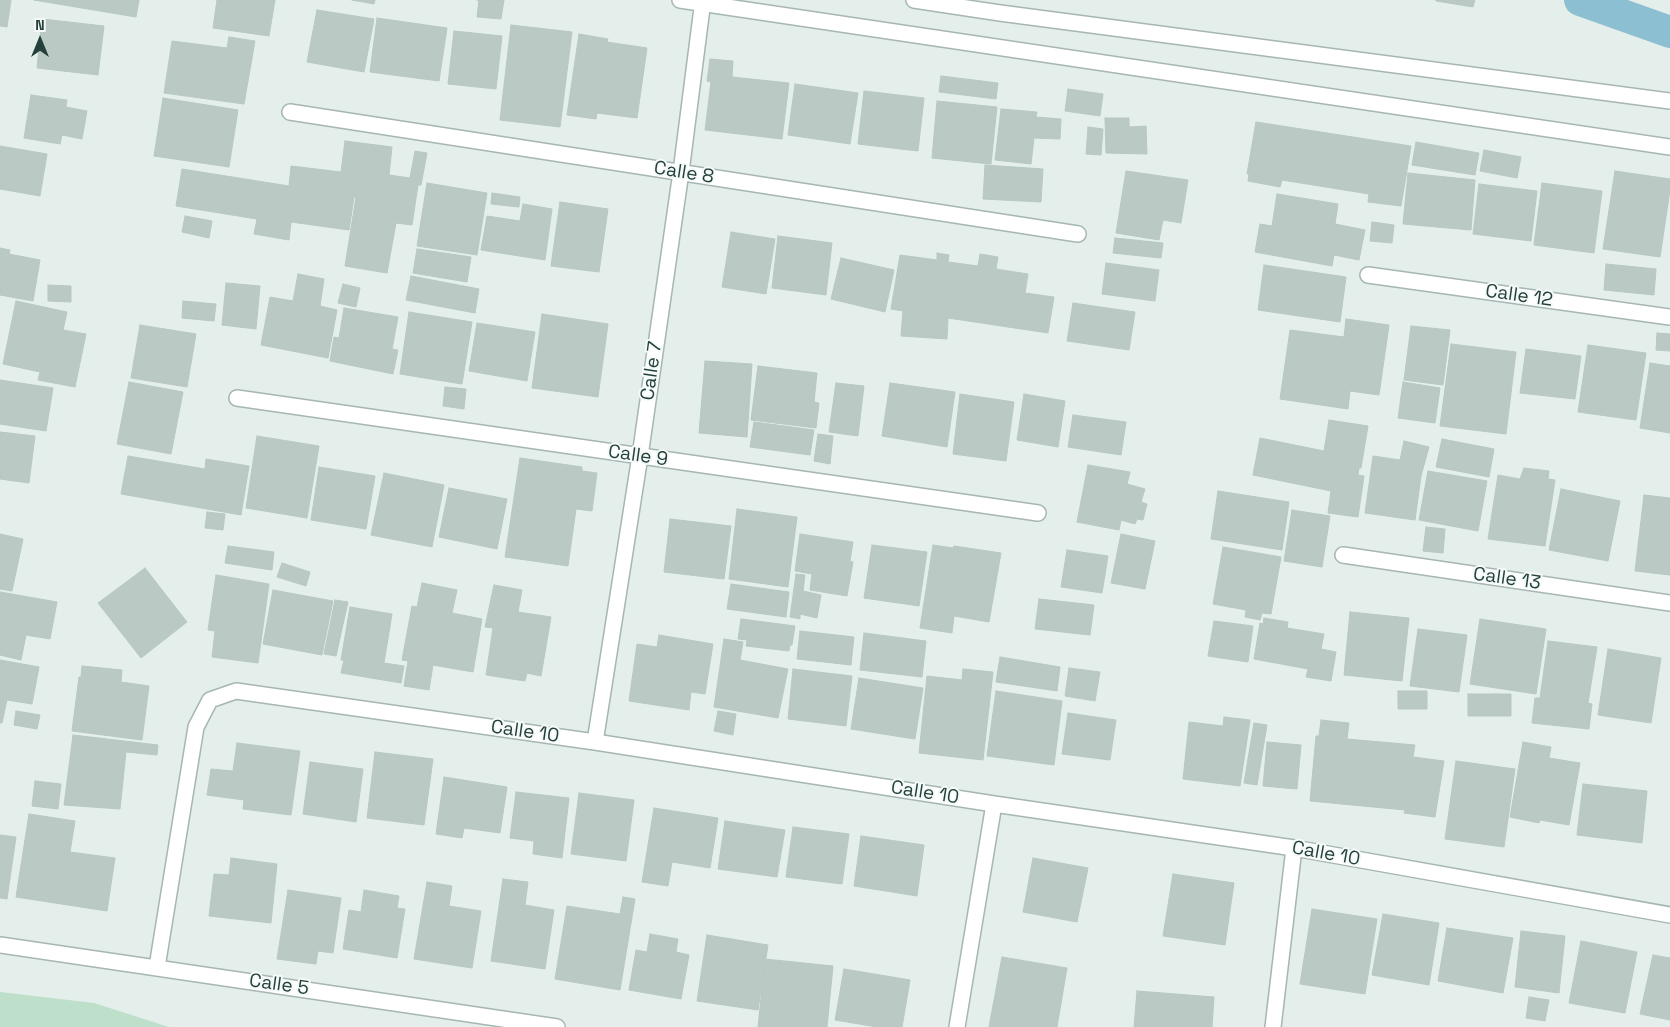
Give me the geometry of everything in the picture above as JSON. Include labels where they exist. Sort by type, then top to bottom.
[{"type":"street","points":[[680,0],[1670,147]]},
{"type":"street","points":[[914,0],[1670,101]]},
{"type":"street","name":"Calle 7","points":[[595,742],[640,456],[681,172],[703,2]]},
{"type":"street","name":"Calle 8","points":[[290,112],[1078,234]]},
{"type":"street","name":"Calle 12","points":[[1368,275],[1670,316]]},
{"type":"street","name":"Calle 9","points":[[237,398],[1038,513]]},
{"type":"street","name":"Calle 13","points":[[1343,555],[1670,603]]},
{"type":"street","name":"Calle 10","points":[[157,967],[196,727],[210,700],[236,692],[595,742],[1294,848],[1670,916]]},
{"type":"street","points":[[957,1027],[994,804]]},
{"type":"street","points":[[1273,1027],[1294,848]]},
{"type":"street","name":"Calle 5","points":[[0,945],[557,1027]]},
{"type":"green space","points":[[0,992],[94,1003],[169,1027],[0,1027]]},
{"type":"building","points":[[0,0],[11,0],[7,27],[0,26]]},
{"type":"building","points":[[34,0],[139,0],[136,17]]},
{"type":"building","points":[[217,0],[275,0],[269,36],[213,28]]},
{"type":"building","points":[[352,0],[375,0],[374,4]]},
{"type":"building","points":[[479,0],[504,0],[501,19],[477,17]]},
{"type":"building","points":[[1436,0],[1475,0],[1473,7]]},
{"type":"building","points":[[317,10],[374,19],[364,72],[307,62]]},
{"type":"building","points":[[377,18],[447,28],[439,81],[370,72]]},
{"type":"building","points":[[42,19],[104,26],[98,75],[37,68]]},
{"type":"building","points":[[511,25],[572,32],[560,127],[500,120]]},
{"type":"building","points":[[454,31],[502,36],[496,89],[448,84]]},
{"type":"building","points":[[579,34],[608,39],[607,42],[647,48],[637,118],[597,113],[596,119],[567,115]]},
{"type":"building","points":[[229,37],[255,41],[244,104],[164,93],[172,41],[227,48]]},
{"type":"building","points":[[710,59],[733,61],[732,77],[789,83],[782,139],[705,130],[711,82],[707,81]]},
{"type":"building","points":[[941,76],[998,83],[996,99],[939,92]]},
{"type":"building","points":[[795,84],[858,93],[850,144],[788,135]]},
{"type":"building","points":[[1068,89],[1103,94],[1100,116],[1065,111]]},
{"type":"building","points":[[864,91],[924,98],[918,151],[858,144]]},
{"type":"building","points":[[31,95],[67,100],[66,107],[87,111],[82,139],[62,135],[60,144],[24,138]]},
{"type":"building","points":[[163,98],[238,110],[229,167],[154,156]]},
{"type":"building","points":[[937,101],[997,107],[991,164],[932,158]]},
{"type":"building","points":[[1001,109],[1037,112],[1036,117],[1061,119],[1060,139],[1034,138],[1031,164],[995,160]]},
{"type":"building","points":[[1105,118],[1129,118],[1129,127],[1146,126],[1147,154],[1106,153]]},
{"type":"building","points":[[1256,122],[1411,146],[1401,206],[1368,202],[1369,194],[1282,180],[1280,187],[1248,181],[1249,174],[1247,174]]},
{"type":"building","points":[[1088,127],[1103,129],[1101,155],[1086,154]]},
{"type":"building","points":[[345,141],[392,147],[389,175],[410,178],[415,151],[427,153],[421,185],[418,185],[412,225],[396,223],[387,273],[345,266],[356,197],[354,197],[349,230],[291,222],[289,240],[254,234],[257,219],[176,206],[182,169],[289,186],[291,166],[341,172]]},
{"type":"building","points":[[1416,142],[1479,153],[1475,175],[1412,165]]},
{"type":"building","points":[[0,146],[47,154],[40,196],[0,189]]},
{"type":"building","points":[[1484,150],[1521,157],[1517,178],[1480,171]]},
{"type":"building","points":[[985,165],[1043,169],[1041,202],[983,199]]},
{"type":"building","points":[[1126,171],[1188,180],[1181,223],[1163,220],[1159,240],[1116,233]]},
{"type":"building","points":[[1615,171],[1670,179],[1660,257],[1603,249]]},
{"type":"building","points":[[1408,173],[1475,180],[1471,230],[1403,224]]},
{"type":"building","points":[[427,183],[487,193],[477,255],[417,246]]},
{"type":"building","points":[[1542,183],[1602,191],[1594,253],[1534,245]]},
{"type":"building","points":[[1479,184],[1537,191],[1531,241],[1473,234]]},
{"type":"building","points":[[492,193],[520,197],[519,207],[491,204]]},
{"type":"building","points":[[1277,194],[1338,204],[1335,224],[1365,230],[1359,260],[1334,255],[1332,266],[1255,252],[1260,224],[1272,226]]},
{"type":"building","points":[[560,202],[608,209],[599,272],[551,266]]},
{"type":"building","points":[[523,204],[552,209],[545,260],[481,250],[487,216],[520,221]]},
{"type":"building","points":[[185,216],[212,221],[209,238],[182,232]]},
{"type":"building","points":[[1372,222],[1394,225],[1392,243],[1370,241]]},
{"type":"building","points":[[731,232],[775,239],[766,294],[722,287]]},
{"type":"building","points":[[778,236],[832,243],[826,295],[772,288]]},
{"type":"building","points":[[1115,238],[1163,243],[1161,258],[1113,253]]},
{"type":"building","points":[[0,248],[10,250],[9,254],[40,260],[33,301],[0,295]]},
{"type":"building","points":[[417,249],[471,257],[467,282],[413,273]]},
{"type":"building","points":[[937,253],[949,255],[948,262],[978,266],[980,254],[998,257],[996,269],[1028,274],[1025,293],[1054,297],[1048,333],[948,318],[947,339],[901,336],[903,311],[891,309],[900,255],[937,260]]},
{"type":"building","points":[[841,258],[894,270],[885,312],[831,299]]},
{"type":"building","points":[[1106,263],[1159,270],[1155,301],[1102,294]]},
{"type":"building","points":[[1606,264],[1656,269],[1654,295],[1604,290]]},
{"type":"building","points":[[1264,265],[1346,277],[1340,322],[1258,310]]},
{"type":"building","points":[[298,274],[324,279],[320,306],[337,310],[328,358],[261,345],[270,297],[293,301]]},
{"type":"building","points":[[411,276],[479,289],[475,313],[406,300]]},
{"type":"building","points":[[226,283],[260,286],[256,329],[222,325]]},
{"type":"building","points":[[343,284],[360,288],[356,307],[338,303]]},
{"type":"building","points":[[48,285],[71,286],[71,302],[48,301]]},
{"type":"building","points":[[16,301],[67,312],[63,330],[86,334],[75,387],[38,380],[40,372],[3,364]]},
{"type":"building","points":[[183,301],[216,304],[214,321],[182,318]]},
{"type":"building","points":[[1073,303],[1135,312],[1129,350],[1067,341]]},
{"type":"building","points":[[344,308],[398,317],[392,349],[398,350],[393,374],[330,361],[334,337],[339,338]]},
{"type":"building","points":[[409,312],[472,322],[462,384],[400,374]]},
{"type":"building","points":[[542,314],[608,324],[598,397],[532,388]]},
{"type":"building","points":[[1346,319],[1389,325],[1379,395],[1350,391],[1348,409],[1280,399],[1290,330],[1344,337]]},
{"type":"building","points":[[477,323],[535,332],[527,381],[469,371]]},
{"type":"building","points":[[140,325],[196,334],[187,387],[131,378]]},
{"type":"building","points":[[1411,326],[1450,330],[1443,385],[1404,380]]},
{"type":"building","points":[[1657,333],[1670,334],[1670,351],[1656,350]]},
{"type":"building","points":[[1451,344],[1516,352],[1506,434],[1440,426]]},
{"type":"building","points":[[1588,345],[1646,353],[1636,420],[1578,412]]},
{"type":"building","points":[[1526,349],[1581,356],[1575,399],[1520,393]]},
{"type":"building","points":[[705,361],[752,364],[747,437],[699,433]]},
{"type":"building","points":[[1650,363],[1670,366],[1670,433],[1640,428]]},
{"type":"building","points":[[758,366],[817,373],[814,402],[819,403],[816,428],[751,420]]},
{"type":"building","points":[[0,380],[53,388],[46,431],[0,424]]},
{"type":"building","points":[[129,382],[183,392],[171,454],[117,444]]},
{"type":"building","points":[[1403,382],[1440,388],[1435,423],[1398,418]]},
{"type":"building","points":[[836,383],[864,386],[858,436],[829,432]]},
{"type":"building","points":[[890,383],[955,392],[947,447],[882,436]]},
{"type":"building","points":[[445,387],[466,389],[464,409],[443,406]]},
{"type":"building","points":[[960,394],[1014,402],[1006,461],[953,454]]},
{"type":"building","points":[[1024,394],[1065,401],[1058,447],[1017,440]]},
{"type":"building","points":[[1073,415],[1126,422],[1121,455],[1068,447]]},
{"type":"building","points":[[1329,420],[1368,426],[1361,468],[1359,468],[1358,475],[1364,476],[1358,517],[1328,513],[1331,491],[1253,475],[1260,438],[1324,451]]},
{"type":"building","points":[[754,422],[814,430],[810,455],[750,447]]},
{"type":"building","points":[[0,432],[35,436],[29,483],[0,479]]},
{"type":"building","points":[[818,434],[833,436],[830,464],[814,461]]},
{"type":"building","points":[[257,436],[319,446],[307,518],[246,508]]},
{"type":"building","points":[[1442,439],[1494,449],[1489,477],[1436,467]]},
{"type":"building","points":[[1404,441],[1429,447],[1421,476],[1415,520],[1365,513],[1373,456],[1400,460]]},
{"type":"building","points":[[128,456],[205,469],[206,459],[249,466],[241,515],[121,494]]},
{"type":"building","points":[[520,458],[582,467],[582,471],[597,473],[592,511],[576,509],[568,566],[505,557]]},
{"type":"building","points":[[1088,465],[1130,472],[1127,484],[1145,489],[1141,502],[1147,504],[1143,520],[1137,519],[1135,524],[1121,520],[1119,530],[1077,522]]},
{"type":"building","points":[[319,467],[375,476],[366,529],[311,520]]},
{"type":"building","points":[[1524,468],[1549,471],[1548,479],[1555,480],[1545,546],[1488,539],[1498,475],[1520,479]]},
{"type":"building","points":[[1428,471],[1487,481],[1478,531],[1419,520]]},
{"type":"building","points":[[384,473],[444,485],[432,547],[371,535]]},
{"type":"building","points":[[449,488],[507,499],[497,549],[439,537]]},
{"type":"building","points":[[1561,489],[1620,501],[1608,561],[1549,550]]},
{"type":"building","points":[[1218,491],[1289,502],[1282,550],[1211,539]]},
{"type":"building","points":[[1644,495],[1670,498],[1670,575],[1635,571]]},
{"type":"building","points":[[737,509],[797,517],[788,587],[729,579]]},
{"type":"building","points":[[1292,510],[1330,516],[1322,567],[1284,561]]},
{"type":"building","points":[[207,512],[225,514],[223,530],[205,528]]},
{"type":"building","points":[[670,519],[731,526],[724,579],[664,572]]},
{"type":"building","points":[[1426,527],[1445,529],[1443,553],[1423,551]]},
{"type":"building","points":[[0,534],[23,539],[12,591],[0,589]]},
{"type":"building","points":[[800,534],[853,542],[850,561],[853,562],[847,596],[810,590],[812,574],[795,571]]},
{"type":"building","points":[[1121,534],[1155,541],[1145,589],[1111,583]]},
{"type":"building","points":[[872,545],[927,552],[919,606],[864,598]]},
{"type":"building","points":[[933,545],[1001,553],[989,622],[954,616],[952,633],[920,628]]},
{"type":"building","points":[[228,546],[274,552],[272,570],[225,563]]},
{"type":"building","points":[[1223,547],[1281,557],[1271,614],[1262,613],[1260,620],[1245,617],[1246,610],[1213,604]]},
{"type":"building","points":[[1067,550],[1108,556],[1102,593],[1061,587]]},
{"type":"building","points":[[282,563],[310,572],[306,586],[277,577]]},
{"type":"building","points":[[145,568],[187,622],[141,658],[98,603]]},
{"type":"building","points":[[796,574],[805,575],[803,591],[821,595],[817,618],[800,614],[800,619],[790,617]]},
{"type":"building","points":[[216,575],[269,584],[258,663],[212,657],[215,631],[208,630]]},
{"type":"building","points":[[422,583],[457,590],[452,613],[482,619],[473,672],[433,665],[429,690],[404,686],[408,661],[402,660],[412,606],[417,607]]},
{"type":"building","points":[[731,584],[789,592],[786,617],[727,609]]},
{"type":"building","points":[[494,585],[522,590],[518,612],[551,617],[541,676],[527,673],[525,681],[486,675],[493,628],[485,627]]},
{"type":"building","points":[[273,590],[333,601],[322,655],[263,644]]},
{"type":"building","points":[[0,592],[57,602],[50,639],[26,635],[21,660],[0,655]]},
{"type":"building","points":[[1039,599],[1094,605],[1090,635],[1035,629]]},
{"type":"building","points":[[335,600],[348,602],[336,656],[324,654]]},
{"type":"building","points":[[350,607],[392,614],[384,663],[404,666],[401,683],[341,673],[344,660],[341,660]]},
{"type":"building","points":[[1350,612],[1409,618],[1402,681],[1344,675]]},
{"type":"building","points":[[1264,618],[1288,622],[1287,628],[1324,634],[1321,649],[1336,652],[1331,681],[1306,677],[1308,669],[1254,659],[1260,623],[1263,624]]},
{"type":"building","points":[[741,619],[795,626],[792,645],[790,645],[789,651],[746,646],[747,640],[738,639]]},
{"type":"building","points":[[1480,619],[1546,629],[1536,694],[1470,684]]},
{"type":"building","points":[[1214,621],[1253,626],[1248,662],[1208,656]]},
{"type":"building","points":[[1418,629],[1467,635],[1459,692],[1410,686]]},
{"type":"building","points":[[800,631],[854,637],[851,665],[797,659]]},
{"type":"building","points":[[864,633],[926,641],[922,677],[860,670]]},
{"type":"building","points":[[659,635],[713,644],[705,694],[691,692],[689,710],[629,701],[637,644],[657,647]]},
{"type":"building","points":[[724,639],[743,642],[740,660],[788,669],[778,718],[714,707]]},
{"type":"building","points":[[1548,641],[1597,647],[1588,703],[1592,704],[1589,729],[1532,723],[1535,698],[1540,698]]},
{"type":"building","points":[[1608,649],[1661,658],[1651,723],[1598,715]]},
{"type":"building","points":[[1000,657],[1060,667],[1057,691],[996,682]]},
{"type":"building","points":[[0,660],[39,667],[32,704],[7,700],[2,723],[0,723]]},
{"type":"building","points":[[82,666],[122,670],[121,682],[149,686],[142,740],[72,731]]},
{"type":"building","points":[[1069,668],[1100,672],[1095,701],[1065,696]]},
{"type":"building","points":[[793,669],[852,676],[846,726],[788,719]]},
{"type":"building","points":[[963,669],[993,672],[983,760],[919,753],[927,676],[962,680]]},
{"type":"building","points":[[859,678],[923,688],[915,739],[851,729]]},
{"type":"building","points":[[996,691],[1062,701],[1054,765],[987,756]]},
{"type":"building","points":[[1398,691],[1427,691],[1427,709],[1398,709]]},
{"type":"building","points":[[1468,694],[1511,694],[1511,716],[1468,716]]},
{"type":"building","points":[[16,711],[40,715],[37,729],[14,725]]},
{"type":"building","points":[[718,711],[736,714],[733,735],[714,731]]},
{"type":"building","points":[[1068,713],[1116,720],[1110,760],[1062,754]]},
{"type":"building","points":[[1224,717],[1250,720],[1240,786],[1183,779],[1189,722],[1223,726]]},
{"type":"building","points":[[1321,720],[1349,723],[1347,739],[1415,745],[1413,757],[1444,761],[1435,817],[1404,813],[1405,810],[1310,801],[1316,736],[1319,736]]},
{"type":"building","points":[[1254,723],[1267,725],[1257,785],[1244,783]]},
{"type":"building","points":[[73,735],[158,745],[157,755],[126,752],[120,809],[64,805]]},
{"type":"building","points":[[1267,742],[1301,745],[1297,789],[1263,786]]},
{"type":"building","points":[[1523,742],[1551,747],[1549,758],[1580,763],[1569,825],[1540,820],[1539,823],[1510,817]]},
{"type":"building","points":[[237,743],[300,751],[291,815],[243,809],[244,800],[207,795],[211,769],[233,771]]},
{"type":"building","points":[[375,752],[433,759],[424,825],[367,818]]},
{"type":"building","points":[[1456,761],[1515,769],[1504,847],[1445,839]]},
{"type":"building","points":[[310,762],[363,769],[356,822],[303,814]]},
{"type":"building","points":[[444,777],[507,787],[500,833],[464,828],[462,838],[436,834]]},
{"type":"building","points":[[35,781],[61,784],[58,809],[32,806]]},
{"type":"building","points":[[1583,784],[1647,791],[1642,843],[1577,835]]},
{"type":"building","points":[[516,792],[569,798],[562,858],[533,854],[534,841],[510,838]]},
{"type":"building","points":[[579,793],[634,800],[626,861],[571,854]]},
{"type":"building","points":[[654,808],[718,818],[710,868],[672,862],[668,886],[642,882]]},
{"type":"building","points":[[29,814],[75,821],[70,852],[115,858],[107,911],[16,897]]},
{"type":"building","points":[[725,821],[785,830],[777,877],[718,869]]},
{"type":"building","points":[[793,827],[849,834],[842,884],[786,877]]},
{"type":"building","points":[[0,835],[16,837],[7,899],[0,898]]},
{"type":"building","points":[[861,836],[924,845],[917,896],[854,886]]},
{"type":"building","points":[[231,858],[277,864],[271,923],[209,916],[214,874],[229,875]]},
{"type":"building","points":[[1033,858],[1088,868],[1077,922],[1023,912]]},
{"type":"building","points":[[1173,874],[1234,883],[1225,945],[1163,936]]},
{"type":"building","points":[[503,879],[528,882],[525,905],[554,910],[545,969],[491,961]]},
{"type":"building","points":[[427,882],[452,886],[449,906],[481,911],[472,968],[414,959]]},
{"type":"building","points":[[288,890],[341,898],[333,953],[318,951],[316,964],[277,959]]},
{"type":"building","points":[[364,890],[399,896],[397,908],[405,909],[397,958],[343,949],[349,910],[361,912]]},
{"type":"building","points":[[623,897],[635,899],[620,990],[555,979],[567,906],[620,914]]},
{"type":"building","points":[[1312,909],[1377,919],[1365,994],[1300,984]]},
{"type":"building","points":[[1383,914],[1439,923],[1429,985],[1372,975]]},
{"type":"building","points":[[1447,928],[1513,938],[1503,993],[1438,981]]},
{"type":"building","points":[[1521,931],[1565,936],[1559,993],[1515,987]]},
{"type":"building","points":[[650,934],[678,939],[676,952],[689,955],[681,999],[629,990],[636,950],[647,952]]},
{"type":"building","points":[[707,935],[768,945],[758,1010],[697,1001]]},
{"type":"building","points":[[1581,941],[1637,952],[1625,1013],[1569,1003]]},
{"type":"building","points":[[1653,955],[1670,958],[1670,1020],[1640,1014]]},
{"type":"building","points":[[1002,957],[1067,968],[1057,1027],[989,1027]]},
{"type":"building","points":[[765,959],[833,966],[827,1027],[758,1027]]},
{"type":"building","points":[[844,969],[910,980],[902,1027],[877,1027],[835,1020]]},
{"type":"building","points":[[1137,991],[1214,997],[1212,1027],[1134,1027]]},
{"type":"building","points":[[1529,997],[1549,1000],[1545,1021],[1526,1018]]},
{"type":"waterway","points":[[1580,0],[1670,32]]}]
